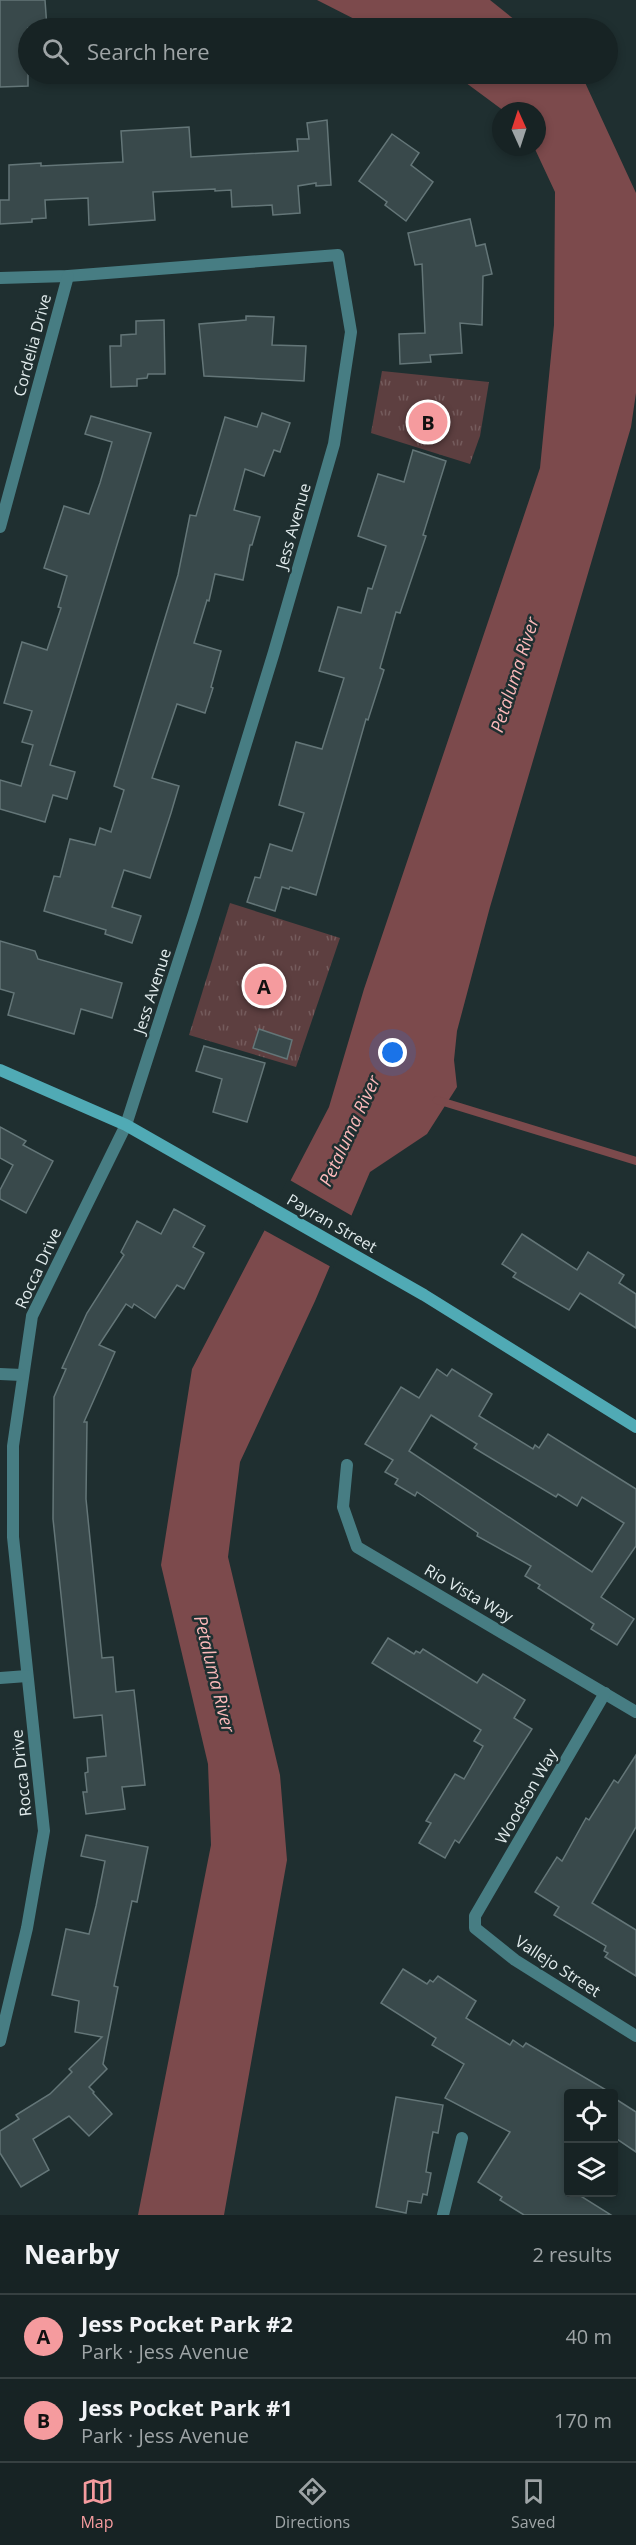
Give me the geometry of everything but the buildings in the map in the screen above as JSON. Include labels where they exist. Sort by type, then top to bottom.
[{"type":"main road","name":"Payran Street","points":[[0,1070],[126,1125],[242,1190],[424,1295],[636,1427]]},
{"type":"street","name":"Jess Avenue","points":[[0,278],[68,276],[338,255],[351,332],[334,444],[194,913],[126,1125]]},
{"type":"street","name":"Cordelia Drive","points":[[0,526],[68,276]]},
{"type":"street","name":"Rocca Drive","points":[[0,2041],[27,1928],[44,1831],[13,1537],[13,1446],[22,1375],[32,1316],[126,1125]]},
{"type":"street","points":[[0,1374],[22,1375]]},
{"type":"street","name":"Rio Vista Way","points":[[347,1465],[343,1506],[357,1547],[636,1712]]},
{"type":"street","points":[[0,1678],[27,1676]]},
{"type":"street","name":"Woodson Way","points":[[475,1916],[605,1693]]},
{"type":"street","name":"Vallejo Street","points":[[475,1916],[475,1928],[515,1960],[636,2036]]},
{"type":"street","points":[[443,2215],[462,2138]]},
{"type":"green space","points":[[382,371],[489,382],[480,436],[470,464],[371,433]]},
{"type":"green space","points":[[230,903],[340,938],[296,1067],[189,1035]]},
{"type":"water","points":[[317,0],[490,0],[512,18],[352,18]]},
{"type":"water","name":"Petaluma River","points":[[468,84],[586,84],[636,193],[636,393],[631,427],[490,907],[457,1031],[454,1060],[457,1087],[427,1134],[370,1172],[315,1301],[240,1462],[228,1557],[280,1775],[287,1860],[224,2215],[138,2215],[211,1845],[208,1764],[161,1565],[192,1369],[329,1107],[364,989],[540,468],[554,325],[555,192],[538,156],[546,156],[546,102],[492,102]]},
{"type":"pier","points":[[288,1179],[354,1217],[333,1268],[262,1229]]},
{"type":"waterway","points":[[437,1100],[636,1161]]},
{"type":"place","name":"Jess Pocket Park #1","points":[[428,422]]},
{"type":"place","name":"Jess Pocket Park #2","points":[[264,986]]}]
